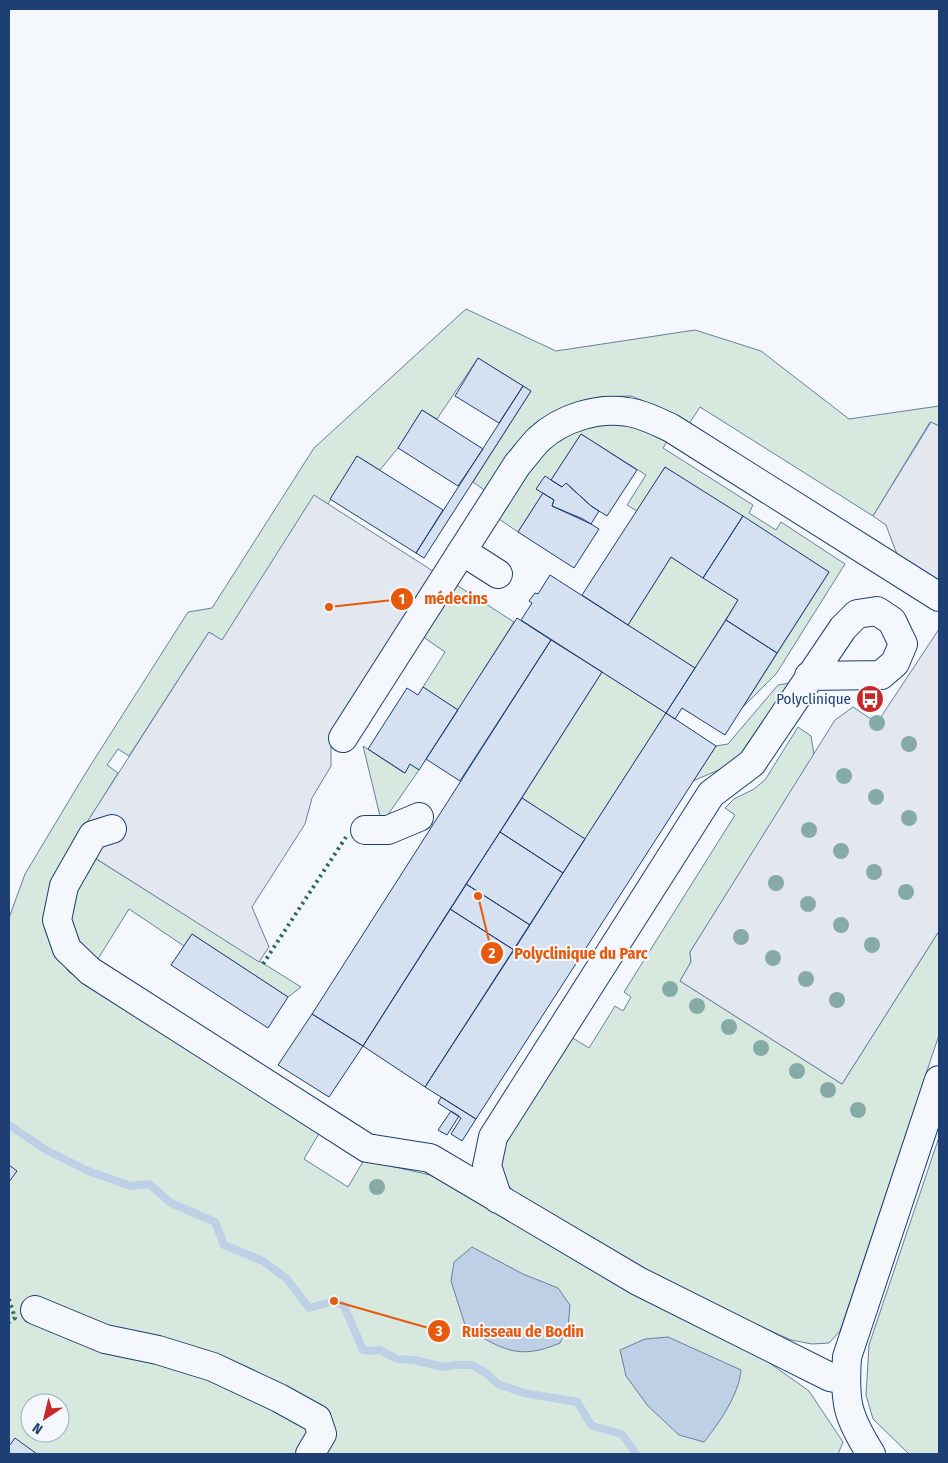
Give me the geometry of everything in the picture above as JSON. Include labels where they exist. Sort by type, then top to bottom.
[{"type":"lane","points":[[343,738],[517,466],[539,439],[560,424],[598,411],[629,412],[655,420],[672,428],[939,597]]},
{"type":"lane","points":[[462,551],[498,574]]},
{"type":"lane","points":[[498,1199],[487,1166],[493,1137],[711,794],[752,763],[809,676]]},
{"type":"lane","points":[[365,830],[388,830],[418,817]]},
{"type":"lane","points":[[112,829],[93,835],[64,886],[57,920],[67,949],[90,971],[367,1148],[430,1158],[638,1280],[830,1377],[845,1380]]},
{"type":"lane","points":[[871,1454],[853,1425],[847,1402],[845,1380],[847,1357],[852,1337],[939,1080]]},
{"type":"lane","points":[[35,1310],[105,1339],[158,1350],[214,1367],[280,1398],[317,1419],[322,1434],[310,1454]]},
{"type":"shaded area","points":[[466,309],[556,351],[695,330],[761,351],[849,419],[939,406],[939,426],[930,422],[873,516],[700,407],[689,424],[662,408],[631,396],[600,397],[574,403],[543,419],[487,492],[473,482],[531,391],[478,358],[437,419],[422,410],[398,448],[380,470],[357,456],[328,504],[314,496],[222,641],[209,632],[129,756],[118,749],[107,765],[118,773],[52,879],[46,903],[45,924],[54,951],[69,972],[321,1130],[304,1159],[348,1187],[364,1160],[430,1175],[455,1185],[588,1268],[757,1354],[809,1391],[843,1442],[838,1454],[9,1454],[9,918],[25,874],[85,774],[188,612],[212,608],[314,448]]},
{"type":"shaded area","points":[[931,422],[939,426],[939,585],[898,557],[886,525],[873,516]]},
{"type":"shaded area","points":[[590,423],[631,425],[668,440],[663,448],[753,505],[749,513],[776,530],[781,522],[845,564],[776,674],[743,707],[829,572],[665,467],[637,511],[627,505],[646,475],[581,434],[518,532],[496,517],[517,477],[560,436]]},
{"type":"shaded area","points":[[314,495],[436,573],[331,737],[331,766],[312,798],[305,824],[252,907],[269,947],[259,962],[73,844],[209,632],[222,640]]},
{"type":"shaded area","points":[[671,557],[738,600],[695,668],[628,625]]},
{"type":"shaded area","points":[[455,584],[514,622],[458,710],[423,687],[445,652],[422,636]]},
{"type":"shaded area","points":[[939,629],[939,931],[842,1084],[680,981],[691,962],[690,952],[835,720],[853,707],[877,723]]},
{"type":"shaded area","points":[[602,672],[666,713],[585,839],[522,798]]},
{"type":"shaded area","points":[[790,683],[735,763],[693,781],[716,746],[728,744],[778,685]]},
{"type":"shaded area","points":[[798,727],[811,736],[814,755],[690,952],[691,962],[680,981],[842,1084],[939,931],[939,1035],[840,1331],[829,1343],[812,1344],[791,1340],[665,1283],[517,1195],[506,1183],[500,1167],[506,1139],[571,1037],[589,1048],[615,1006],[623,1011],[631,997],[624,992],[735,815],[725,808],[734,799],[754,789],[765,780]]},
{"type":"shaded area","points":[[363,746],[404,773],[410,764],[419,770],[387,816],[380,816]]},
{"type":"shaded area","points":[[93,857],[301,987],[288,997],[192,934],[184,946],[129,909],[96,962],[77,946],[70,916],[75,890]]},
{"type":"shaded area","points":[[939,1137],[939,1454],[909,1454],[873,1419],[866,1395],[869,1345]]},
{"type":"water","points":[[472,1247],[523,1274],[558,1288],[570,1305],[568,1327],[560,1343],[533,1351],[521,1352],[500,1347],[466,1328],[451,1281],[454,1262]]},
{"type":"water","points":[[668,1337],[741,1370],[732,1399],[704,1442],[679,1435],[648,1406],[626,1376],[620,1350],[645,1339]]},
{"type":"building","points":[[478,358],[523,386],[499,423],[455,396]]},
{"type":"building","points":[[523,386],[531,391],[424,558],[416,553]]},
{"type":"building","points":[[422,410],[483,449],[458,486],[398,448]]},
{"type":"building","points":[[581,434],[637,470],[607,516],[591,506],[566,483],[562,487],[551,480]]},
{"type":"building","points":[[357,456],[443,510],[416,553],[330,499]]},
{"type":"building","points":[[665,467],[743,516],[703,578],[671,557],[628,625],[582,595]]},
{"type":"building","points":[[545,476],[562,487],[566,483],[599,511],[591,524],[552,506],[554,500],[536,489]]},
{"type":"building","points":[[543,493],[554,500],[552,506],[583,519],[599,529],[574,568],[518,532]]},
{"type":"building","points":[[743,516],[829,572],[777,653],[726,620],[738,600],[703,578]]},
{"type":"building","points":[[550,575],[695,668],[666,713],[521,620],[532,603],[529,601],[535,593],[538,594]]},
{"type":"building","points":[[517,618],[551,640],[460,781],[426,759]]},
{"type":"building","points":[[726,620],[777,653],[725,735],[682,708],[675,719],[666,713]]},
{"type":"building","points":[[551,640],[602,672],[363,1046],[312,1014]]},
{"type":"building","points":[[423,687],[458,710],[419,770],[410,764],[405,773],[368,749],[407,688],[418,695]]},
{"type":"building","points":[[666,713],[716,746],[476,1119],[425,1087]]},
{"type":"building","points":[[522,798],[585,839],[563,873],[500,832]]},
{"type":"building","points":[[500,832],[563,873],[530,925],[466,884]]},
{"type":"building","points":[[466,884],[530,925],[514,950],[450,909]]},
{"type":"building","points":[[450,909],[514,950],[425,1087],[363,1046]]},
{"type":"building","points":[[192,934],[288,997],[268,1028],[171,965]]},
{"type":"building","points":[[312,1014],[363,1046],[329,1097],[278,1065]]},
{"type":"building","points":[[441,1097],[476,1119],[462,1141],[451,1134],[461,1118],[438,1103]]},
{"type":"building","points":[[451,1111],[459,1116],[447,1135],[438,1130]]},
{"type":"building","points":[[9,1165],[17,1171],[9,1182]]},
{"type":"building","points":[[15,1438],[37,1454],[9,1454],[9,1446]]},
{"type":"waterway","points":[[9,1125],[46,1150],[88,1171],[131,1186],[149,1184],[171,1203],[215,1222],[224,1245],[263,1261],[286,1278],[309,1308],[334,1301],[344,1306],[363,1350],[380,1350],[397,1359],[414,1360],[443,1367],[472,1365],[486,1373],[498,1384],[524,1393],[577,1402],[592,1426],[622,1434],[636,1454]]},
{"type":"hedge","points":[[263,964],[346,837]]},
{"type":"hedge","points":[[9,1299],[15,1318],[9,1322]]},
{"type":"place","name":"médecins","points":[[329,607]]},
{"type":"place","name":"Polyclinique","points":[[870,699]]},
{"type":"place","name":"Polyclinique du Parc","points":[[478,896]]},
{"type":"place","name":"Ruisseau de Bodin","points":[[334,1301]]}]
